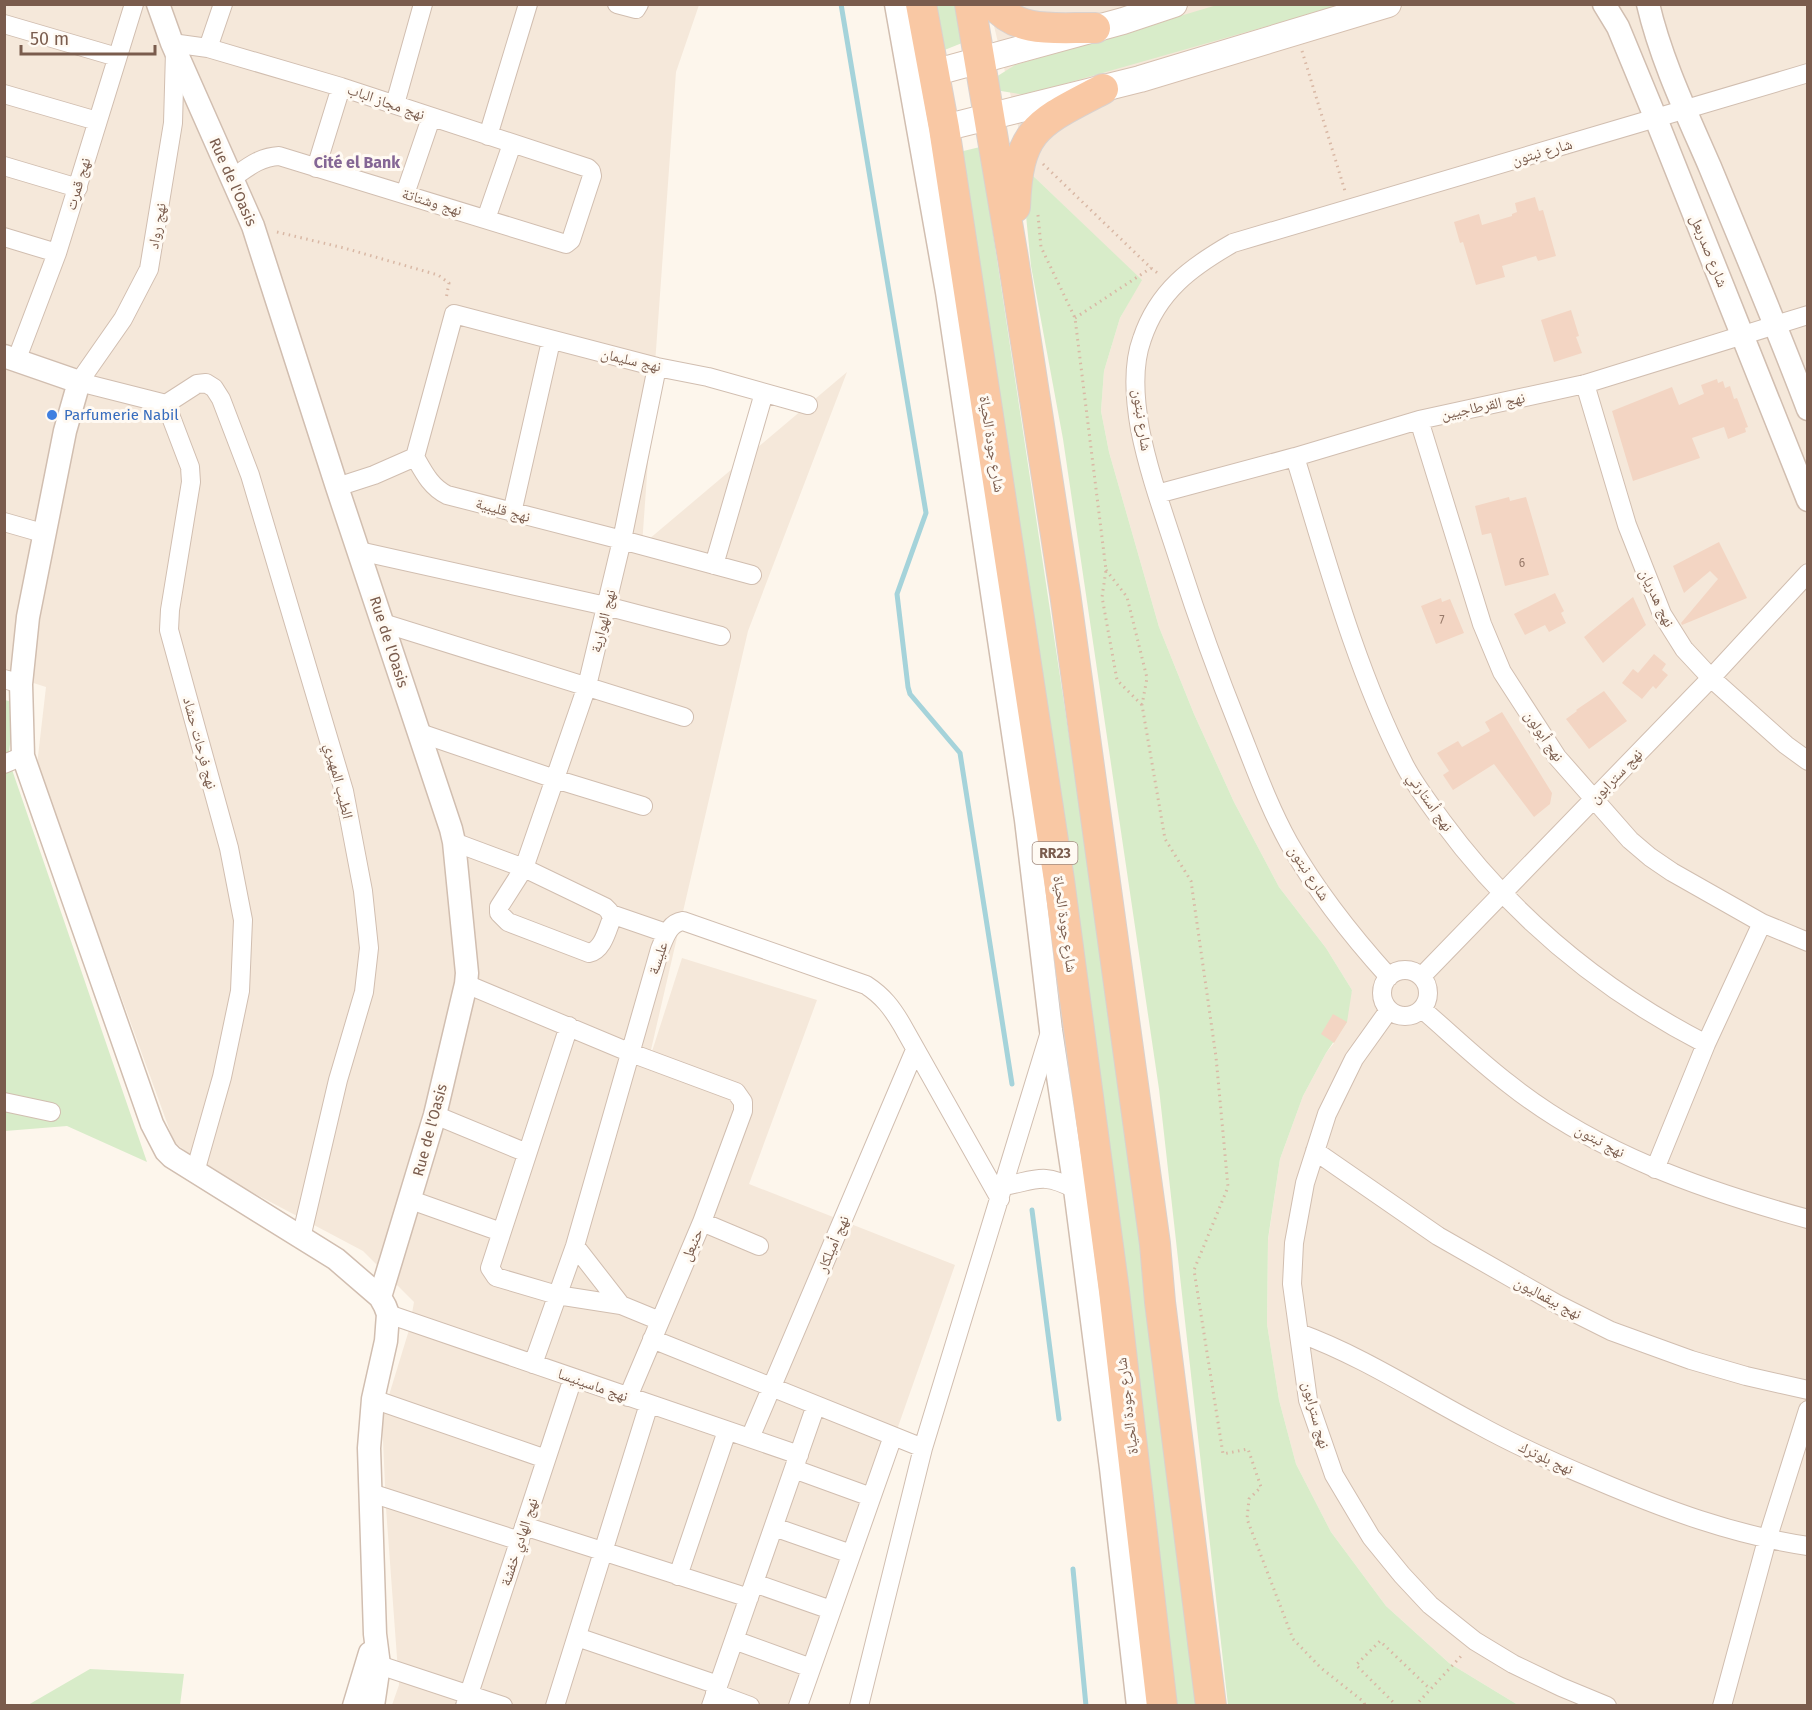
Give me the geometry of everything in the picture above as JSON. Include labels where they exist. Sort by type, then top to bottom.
[{"type":"highway","name":"شارع جودة الحياة","points":[[921,4],[944,128],[1059,880],[1114,1292],[1162,1706]]},
{"type":"highway","name":"RR23","points":[[970,4],[1013,258],[1076,669],[1154,1232],[1160,1302],[1211,1706]]},
{"type":"highway","points":[[994,4],[1008,18],[1020,24],[1040,27],[1095,28]]},
{"type":"highway","points":[[1013,258],[1016,187],[1019,164],[1028,140],[1040,124],[1103,88]]},
{"type":"main road","points":[[933,73],[1174,4]]},
{"type":"main road","points":[[944,128],[1103,88],[1388,4]]},
{"type":"street","name":"نهج قمرت","points":[[10,359],[57,252],[134,4]]},
{"type":"street","name":"Rue de l'Oasis","points":[[158,4],[231,179],[254,226],[454,842],[467,973],[466,984],[435,1115],[384,1306],[386,1341],[373,1399],[369,1448],[375,1634]]},
{"type":"street","points":[[208,48],[223,4]]},
{"type":"street","points":[[395,104],[423,4]]},
{"type":"street","points":[[488,136],[528,4]]},
{"type":"street","points":[[617,4],[636,9],[639,4]]},
{"type":"street","points":[[896,4],[908,61],[951,315],[1026,820],[1051,1030],[1075,1190],[1111,1468],[1137,1706]]},
{"type":"street","name":"شارع صدربعل","points":[[1604,4],[1618,27],[1656,118],[1808,500]]},
{"type":"street","points":[[1647,4],[1652,24],[1685,109],[1776,325],[1808,409]]},
{"type":"street","points":[[4,24],[117,57]]},
{"type":"street","name":"نهج مجاز الباب","points":[[174,46],[208,48],[341,87],[588,168],[592,176]]},
{"type":"street","name":"نهج رواد","points":[[79,382],[123,319],[149,269],[173,123],[174,46]]},
{"type":"street","points":[[1685,109],[1808,73]]},
{"type":"street","points":[[316,168],[341,87]]},
{"type":"street","points":[[4,94],[98,121]]},
{"type":"street","name":"شارع نبتون","points":[[1389,977],[1347,930],[1312,881],[1288,841],[1265,794],[1196,615],[1157,494],[1140,428],[1136,396],[1141,340],[1156,308],[1174,284],[1199,262],[1233,243],[1685,109]]},
{"type":"street","points":[[405,194],[431,118]]},
{"type":"street","points":[[486,219],[512,144]]},
{"type":"street","name":"نهج وشتاتة","points":[[231,179],[257,161],[268,156],[279,156],[566,244],[571,240],[592,176]]},
{"type":"street","points":[[4,166],[78,188]]},
{"type":"street","points":[[4,237],[57,252]]},
{"type":"street","points":[[338,487],[374,476],[415,457],[454,314]]},
{"type":"street","name":"نهج سليمان","points":[[454,314],[551,341],[708,377],[808,405]]},
{"type":"street","name":"نهج القرطاجيين","points":[[1157,494],[1295,457],[1419,420],[1585,384],[1808,315]]},
{"type":"street","points":[[512,513],[551,341]]},
{"type":"street","points":[[10,359],[79,382],[166,404]]},
{"type":"street","name":"نهج الهوارية","points":[[611,914],[612,918],[599,947],[589,953],[507,922],[499,913],[499,907],[524,868],[587,686],[622,540],[657,367]]},
{"type":"street","points":[[79,382],[65,431],[46,534],[13,681],[14,760],[40,810],[152,1124],[166,1151],[195,1172],[336,1259],[384,1306]]},
{"type":"street","name":"الطيب المهيري","points":[[166,404],[197,384],[206,383],[214,388],[221,399],[250,475],[344,791],[363,891],[369,948],[364,992],[338,1080],[300,1238]]},
{"type":"street","name":"نهج هدريان","points":[[1585,384],[1627,525],[1662,614],[1684,649],[1711,678],[1786,746],[1808,761]]},
{"type":"street","points":[[714,565],[764,393]]},
{"type":"street","name":"نهج فرحات حشاد","points":[[166,404],[190,467],[191,482],[170,610],[170,630],[229,848],[243,920],[240,991],[222,1077],[195,1172]]},
{"type":"street","name":"نهج أبولون","points":[[1419,420],[1482,624],[1502,672],[1557,757],[1629,840],[1650,856],[1672,872],[1762,923],[1808,942]]},
{"type":"street","name":"نهج قليبية","points":[[415,457],[427,479],[439,491],[447,495],[752,575]]},
{"type":"street","name":"نهج أستارتي","points":[[1295,457],[1364,675],[1405,767],[1458,842],[1532,924],[1574,960],[1666,1023],[1706,1044]]},
{"type":"street","points":[[4,522],[46,534]]},
{"type":"street","points":[[359,551],[606,606],[721,636]]},
{"type":"street","name":"نهج سترابون","points":[[1422,976],[1711,678],[1808,573]]},
{"type":"street","points":[[383,623],[684,717]]},
{"type":"street","points":[[420,733],[555,779],[644,806]]},
{"type":"street","points":[[454,842],[524,868],[605,907],[611,914],[666,933]]},
{"type":"street","name":"عليسة","points":[[533,1364],[575,1246],[660,949],[666,933],[676,922],[683,921],[866,985],[879,994],[891,1007],[1002,1193]]},
{"type":"street","points":[[1655,1168],[1706,1044],[1762,923]]},
{"type":"street","points":[[1405,970],[1422,976],[1427,984],[1428,993],[1427,1001],[1422,1009],[1406,1016],[1397,1015],[1389,1010],[1382,994],[1389,977],[1405,970]]},
{"type":"street","points":[[466,984],[631,1053]]},
{"type":"street","name":"نهج نبتون","points":[[1422,1009],[1510,1085],[1586,1135],[1655,1168],[1735,1198],[1808,1219]]},
{"type":"street","name":"نهج سترابون","points":[[1389,1010],[1354,1059],[1327,1114],[1305,1183],[1294,1243],[1292,1284],[1308,1400],[1334,1475],[1371,1537],[1430,1605],[1475,1641],[1512,1664],[1561,1688],[1607,1706]]},
{"type":"street","points":[[569,1026],[490,1268],[494,1276],[557,1295],[621,1305],[660,1321]]},
{"type":"street","points":[[859,1706],[923,1448],[1051,1030]]},
{"type":"street","name":"نهج أميلكار","points":[[750,1438],[915,1050]]},
{"type":"street","name":"حنبعل","points":[[628,1397],[702,1222],[743,1111],[743,1102],[736,1092],[631,1053]]},
{"type":"street","points":[[4,1102],[51,1112]]},
{"type":"street","points":[[435,1115],[528,1153]]},
{"type":"street","name":"نهج بيقماليون","points":[[1315,1151],[1438,1236],[1557,1304],[1611,1331],[1691,1360],[1746,1376],[1808,1390]]},
{"type":"street","points":[[1002,1193],[1043,1178],[1058,1181],[1075,1190]]},
{"type":"street","points":[[411,1200],[501,1232]]},
{"type":"street","points":[[702,1222],[759,1246]]},
{"type":"street","points":[[575,1246],[621,1305]]},
{"type":"street","name":"نهج ماسينيسا","points":[[384,1306],[533,1364],[750,1438],[871,1497]]},
{"type":"street","name":"نهج بلوترك","points":[[1299,1333],[1353,1355],[1451,1410],[1543,1457],[1632,1496],[1699,1521],[1767,1540],[1808,1546]]},
{"type":"street","points":[[652,1339],[923,1448]]},
{"type":"street","name":"نهج الهادي خفشة","points":[[467,1700],[573,1378]]},
{"type":"street","points":[[373,1399],[546,1459]]},
{"type":"street","points":[[555,1706],[649,1404]]},
{"type":"street","points":[[715,1695],[816,1405]]},
{"type":"street","points":[[1722,1706],[1767,1540],[1808,1410]]},
{"type":"street","points":[[678,1575],[727,1431]]},
{"type":"street","points":[[798,1706],[893,1436]]},
{"type":"street","points":[[371,1492],[522,1534],[603,1552],[678,1575],[752,1590],[831,1610]]},
{"type":"street","points":[[774,1527],[851,1554]]},
{"type":"street","points":[[374,1706],[379,1665],[375,1634]]},
{"type":"street","points":[[354,1706],[375,1634]]},
{"type":"street","points":[[577,1637],[715,1695],[750,1706]]},
{"type":"street","points":[[734,1640],[811,1668]]},
{"type":"street","points":[[379,1665],[467,1700],[502,1706]]},
{"type":"path","points":[[1297,32],[1350,208]]},
{"type":"path","points":[[1028,140],[1033,153],[1151,268],[1174,284]]},
{"type":"path","points":[[1038,212],[1041,247],[1075,318],[1106,570],[1102,597],[1117,680],[1142,705]]},
{"type":"path","points":[[254,226],[344,248],[438,275],[449,283],[444,310],[454,314]]},
{"type":"path","points":[[1075,318],[1151,268]]},
{"type":"path","points":[[1106,570],[1127,597],[1147,678],[1142,705],[1165,839],[1191,880],[1216,1057],[1228,1187],[1194,1270],[1223,1454],[1248,1449],[1261,1487],[1250,1499],[1247,1519],[1293,1639],[1321,1668],[1364,1702],[1365,1706]]},
{"type":"path","points":[[1397,1706],[1356,1665],[1380,1641],[1430,1689]]},
{"type":"path","points":[[1415,1706],[1475,1641]]},
{"type":"shaded area","points":[[4,5],[699,5],[676,72],[642,545],[847,372],[748,631],[647,1067],[682,958],[817,1000],[749,1184],[955,1265],[800,1705],[392,1705],[399,1685],[382,1418],[409,1330],[414,1302],[363,1251],[210,1170],[174,1142],[37,765],[46,687],[5,674]]},
{"type":"shaded area","points":[[989,5],[1807,5],[1807,1705],[1518,1705],[1449,1663],[1386,1606],[1331,1532],[1296,1464],[1279,1400],[1267,1324],[1268,1240],[1280,1159],[1303,1096],[1326,1053],[1334,1043],[1352,990],[1326,948],[1279,887],[1234,802],[1194,714],[1159,627],[1109,452],[1101,411],[1104,371],[1120,318],[1141,280],[1029,172]]},
{"type":"green space","points":[[934,5],[955,5],[962,43],[942,51]]},
{"type":"green space","points":[[1217,5],[1342,5],[1025,95],[995,90],[996,77],[1015,65]]},
{"type":"green space","points":[[980,147],[1123,1093],[1198,1705],[1169,1705],[951,154]]},
{"type":"green space","points":[[1029,172],[1142,280],[1120,318],[1104,371],[1101,411],[1109,452],[1159,627],[1194,714],[1234,802],[1279,887],[1326,948],[1352,990],[1347,1022],[1326,1053],[1303,1096],[1280,1159],[1268,1239],[1267,1324],[1279,1400],[1296,1464],[1331,1532],[1386,1606],[1449,1663],[1518,1705],[1228,1705],[1159,1089],[1063,439],[1031,266],[1024,195]]},
{"type":"green space","points":[[5,700],[16,703],[8,758],[147,1162],[67,1126],[5,1131]]},
{"type":"green space","points":[[90,1669],[184,1674],[180,1705],[28,1705]]},
{"type":"building","points":[[1535,197],[1539,211],[1543,210],[1556,256],[1538,261],[1536,256],[1502,266],[1505,277],[1476,285],[1463,242],[1460,243],[1454,222],[1479,214],[1482,225],[1512,216],[1517,212],[1515,203]]},
{"type":"building","points":[[1571,310],[1579,336],[1576,337],[1582,353],[1554,362],[1541,320]]},
{"type":"building","points":[[1717,379],[1718,383],[1723,381],[1725,388],[1730,386],[1734,399],[1737,398],[1748,427],[1745,428],[1746,432],[1728,439],[1724,427],[1692,438],[1700,458],[1633,481],[1612,411],[1672,387],[1679,405],[1704,394],[1701,385]]},
{"type":"building","points":[[1509,497],[1510,501],[1526,497],[1549,575],[1505,586],[1491,533],[1482,535],[1475,506]]},
{"type":"building","points":[[1719,542],[1747,598],[1682,625],[1681,623],[1718,579],[1710,571],[1684,593],[1673,566]]},
{"type":"building","points":[[1555,593],[1564,611],[1561,613],[1566,623],[1549,632],[1545,625],[1525,635],[1514,614]]},
{"type":"building","points":[[1633,597],[1646,625],[1603,663],[1584,637]]},
{"type":"building","points":[[1441,598],[1442,602],[1450,599],[1464,633],[1436,644],[1421,606]]},
{"type":"building","points":[[1654,654],[1666,664],[1662,670],[1668,675],[1656,689],[1653,686],[1642,699],[1622,683],[1633,669],[1638,673]]},
{"type":"building","points":[[1604,691],[1627,721],[1589,749],[1566,719]]},
{"type":"building","points":[[1502,712],[1552,793],[1550,804],[1534,817],[1494,764],[1453,790],[1443,775],[1449,771],[1437,753],[1458,741],[1462,747],[1490,731],[1485,722]]},
{"type":"building","points":[[1333,1014],[1347,1022],[1334,1043],[1321,1034]]},
{"type":"waterway","points":[[841,4],[926,513],[897,594],[908,687],[910,694],[960,753],[1012,1084]]},
{"type":"waterway","points":[[1032,1210],[1059,1419]]},
{"type":"waterway","points":[[1073,1569],[1086,1706]]},
{"type":"place","name":"Parfumerie Nabil","points":[[52,415]]},
{"type":"district","name":"Cité el Bank","points":[[357,162]]}]
